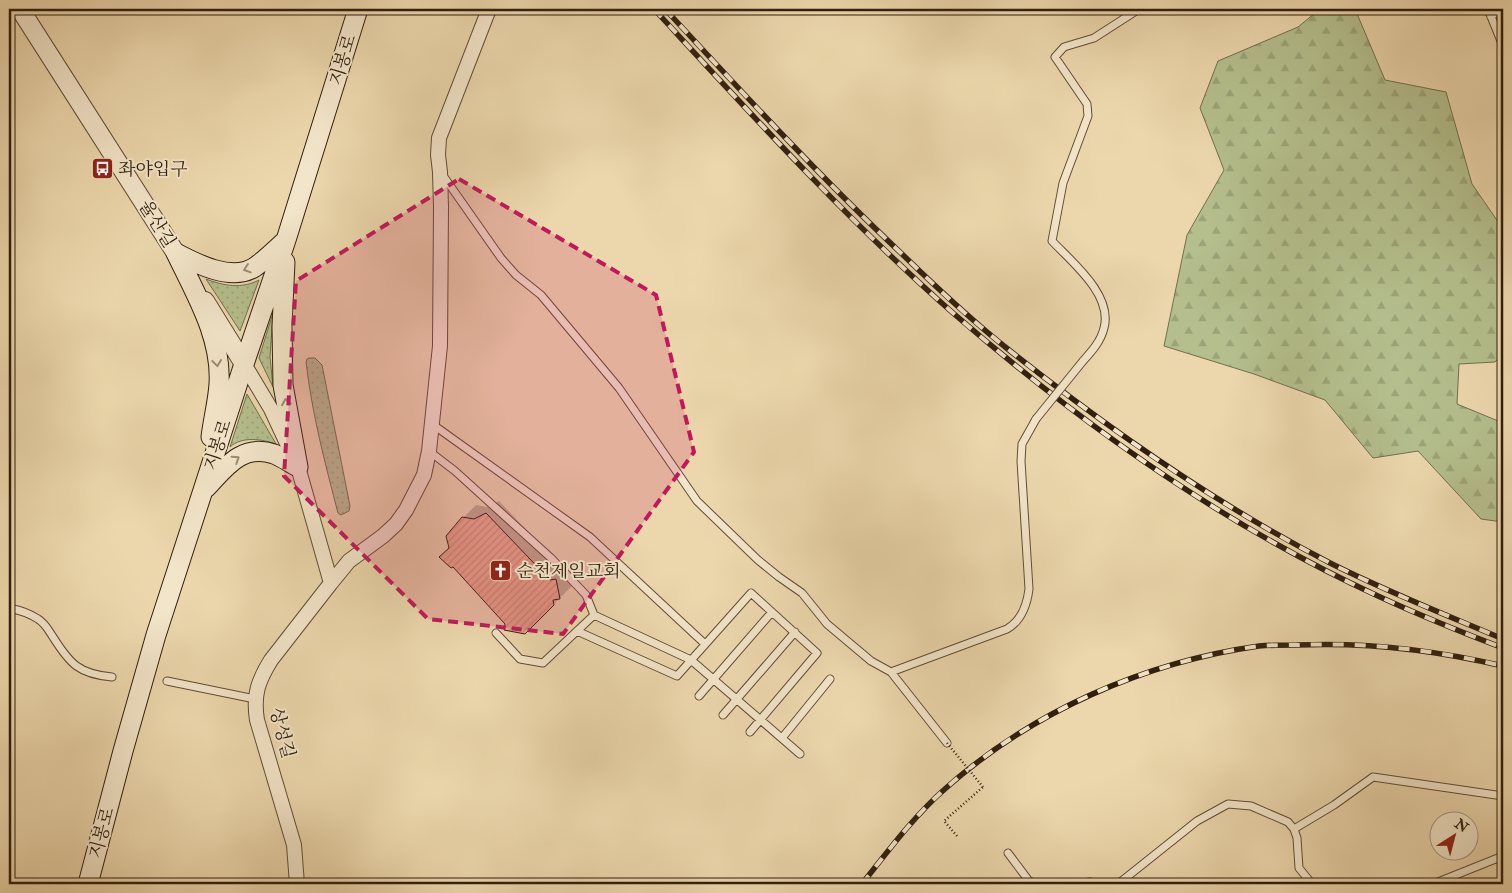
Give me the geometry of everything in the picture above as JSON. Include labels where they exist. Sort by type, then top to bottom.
[{"type":"main road","name":"지봉로","points":[[88,884],[156,635],[286,240],[358,9]]},
{"type":"main road","points":[[176,253],[203,267],[241,272],[254,268],[286,240]]},
{"type":"main road","points":[[286,240],[282,327],[283,385],[298,467]]},
{"type":"main road","points":[[176,253],[208,321],[218,363],[219,383],[202,493]]},
{"type":"main road","points":[[202,493],[239,455],[252,452],[275,454],[298,467]]},
{"type":"street","name":"율산길","points":[[20,9],[176,253],[244,364]]},
{"type":"street","name":"상성길","points":[[298,884],[294,846],[257,720],[256,689],[271,660],[331,582],[350,561],[383,536],[406,510],[424,475],[429,451],[440,346],[439,138],[489,9]]},
{"type":"street","points":[[244,364],[271,409],[298,467],[331,582]]},
{"type":"lane","points":[[892,672],[1007,629],[1017,621],[1027,600],[1029,589],[1022,444],[1036,419],[1101,336],[1105,320],[1104,308],[1094,287],[1052,242],[1063,183],[1088,116],[1087,104],[1055,57],[1064,47],[1094,38],[1139,9]]},
{"type":"lane","points":[[1488,9],[1503,46]]},
{"type":"lane","points":[[1491,17],[1500,9]]},
{"type":"lane","points":[[440,172],[469,210],[501,258],[516,275],[541,295],[620,388],[697,501],[758,560],[802,593],[827,624],[871,661],[892,672],[947,743]]},
{"type":"lane","points":[[432,424],[590,537],[705,644]]},
{"type":"lane","points":[[429,451],[455,471],[551,558],[586,595],[594,615],[691,660],[800,754]]},
{"type":"lane","points":[[577,631],[677,676],[751,593],[817,652],[750,732]]},
{"type":"lane","points":[[9,608],[28,613],[42,622],[67,659],[75,666],[93,674],[112,677]]},
{"type":"lane","points":[[699,696],[772,612]]},
{"type":"lane","points":[[496,633],[520,659],[543,663],[594,615]]},
{"type":"lane","points":[[723,715],[795,632]]},
{"type":"lane","points":[[782,738],[830,679]]},
{"type":"lane","points":[[167,681],[255,700]]},
{"type":"lane","points":[[1294,829],[1334,805],[1372,776],[1503,796]]},
{"type":"lane","points":[[1118,884],[1197,821],[1228,804],[1251,806],[1288,822],[1294,829],[1297,838],[1299,868],[1312,884]]},
{"type":"lane","points":[[1008,853],[1029,880],[1038,884]]},
{"type":"lane","points":[[1433,884],[1503,856]]},
{"type":"lane","points":[[1075,884],[1090,882],[1092,884]]},
{"type":"path","points":[[947,743],[983,788],[944,821],[957,836]]},
{"type":"highlighted area","points":[[459,179],[656,295],[694,452],[563,634],[428,619],[284,476],[296,281]]},
{"type":"green space","points":[[1320,9],[1355,9],[1385,80],[1446,92],[1472,184],[1503,229],[1503,353],[1495,362],[1459,364],[1457,404],[1503,423],[1503,522],[1481,519],[1418,451],[1373,458],[1325,400],[1254,374],[1164,346],[1187,235],[1224,170],[1200,108],[1218,61],[1298,27]]},
{"type":"green space","points":[[206,279],[233,286],[246,285],[259,280],[240,331]]},
{"type":"green space","points":[[273,313],[270,357],[273,387],[259,358]]},
{"type":"green space","points":[[309,358],[315,358],[322,365],[350,506],[349,511],[341,515],[338,513],[315,419],[306,362]]},
{"type":"green space","points":[[247,394],[276,444],[252,439],[240,441],[230,447]]},
{"type":"building","name":"순천제일교회","points":[[486,513],[550,580],[556,579],[560,599],[553,600],[554,605],[525,634],[504,630],[505,624],[453,567],[451,568],[439,557],[449,548],[446,536],[462,517],[474,519]]},
{"type":"railway","points":[[654,9],[799,165],[913,277],[1002,354],[1103,433],[1210,505],[1321,568],[1378,596],[1503,648]]},
{"type":"railway","points":[[665,9],[811,164],[871,224],[967,315],[1047,380],[1165,465],[1289,541],[1374,584],[1503,639]]},
{"type":"railway","points":[[862,884],[923,810],[980,760],[1053,713],[1092,694],[1174,664],[1259,646],[1323,644],[1401,648],[1503,666]]},
{"type":"place","name":"좌야입구","points":[[102,169]]},
{"type":"place","name":"순천제일교회","points":[[500,571]]}]
